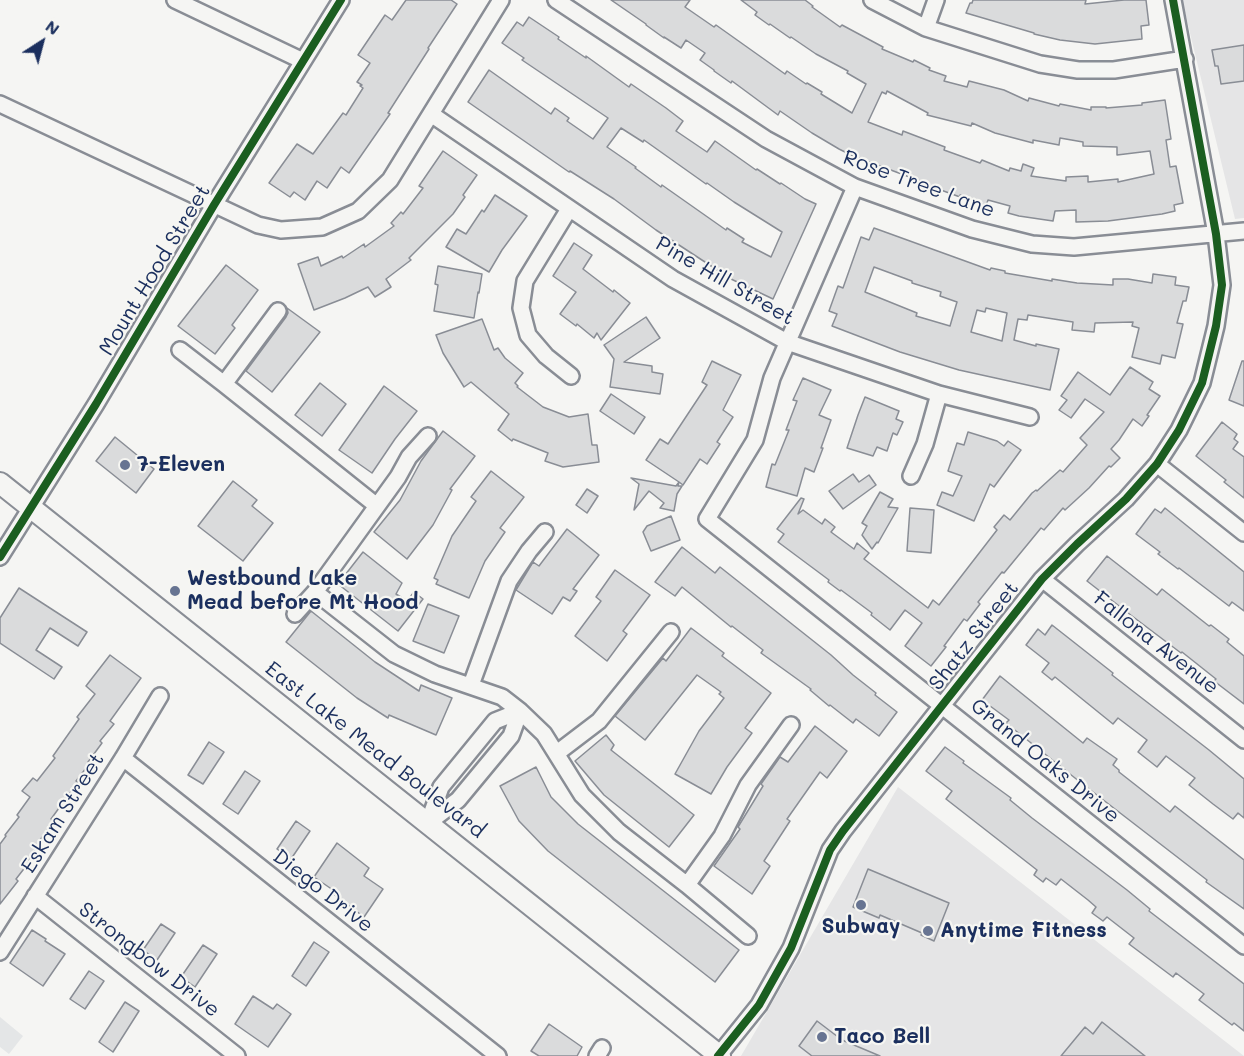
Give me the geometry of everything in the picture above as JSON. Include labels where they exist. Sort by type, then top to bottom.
[{"type":"main road","name":"East Lake Mead Boulevard","points":[[0,483],[722,1056]]},
{"type":"street","points":[[175,0],[303,60]]},
{"type":"street","name":"Mount Hood Street","points":[[0,557],[101,396],[214,205],[340,0]]},
{"type":"street","points":[[0,104],[258,225],[281,230],[322,227],[358,211],[390,180],[501,0]]},
{"type":"street","name":"Rose Tree Lane","points":[[556,0],[765,138],[855,187],[972,229],[1032,244],[1074,247],[1244,231]]},
{"type":"street","points":[[872,0],[926,28],[1040,64],[1078,70],[1114,70],[1185,59]]},
{"type":"street","points":[[926,28],[936,0]]},
{"type":"street","name":"Shatz Street","points":[[722,1056],[759,1005],[791,948],[830,850],[843,831],[1042,579],[1126,499],[1156,464],[1179,430],[1202,383],[1216,326],[1222,285],[1216,234],[1173,0]]},
{"type":"street","name":"Pine Hill Street","points":[[430,114],[673,279],[787,342],[939,394],[1030,417]]},
{"type":"street","points":[[787,342],[855,187]]},
{"type":"street","points":[[569,209],[525,281],[521,308],[528,335],[546,356],[571,376]]},
{"type":"street","points":[[224,384],[278,312]]},
{"type":"street","name":"Grand Oaks Drive","points":[[787,342],[772,378],[755,440],[707,519],[1244,946]]},
{"type":"street","points":[[180,350],[376,506]]},
{"type":"street","points":[[911,476],[925,444],[939,394]]},
{"type":"street","points":[[296,614],[315,592],[398,477],[409,457],[428,436]]},
{"type":"street","points":[[1156,464],[1244,533]]},
{"type":"street","points":[[471,685],[509,581],[545,532]]},
{"type":"street","name":"Fallona Avenue","points":[[1042,579],[1244,740]]},
{"type":"street","points":[[315,592],[394,654],[435,674],[502,698],[520,711],[544,734],[582,795],[619,832],[748,936]]},
{"type":"street","points":[[557,753],[599,721],[671,632]]},
{"type":"street","name":"Eskam Street","points":[[0,952],[160,696]]},
{"type":"street","points":[[428,823],[458,800],[511,736],[520,711]]},
{"type":"street","points":[[428,823],[441,787],[495,721],[520,711]]},
{"type":"street","points":[[687,885],[722,836],[748,785],[791,725]]},
{"type":"street","name":"Diego Drive","points":[[123,758],[498,1056]]},
{"type":"street","name":"Strongbow Drive","points":[[35,896],[237,1056]]},
{"type":"shaded area","points":[[1182,0],[1244,0],[1244,218],[1235,219]]},
{"type":"shaded area","points":[[898,787],[1244,1056],[741,1056]]},
{"type":"shaded area","points":[[0,1017],[23,1036],[9,1054],[0,1047]]},
{"type":"building","points":[[406,0],[451,0],[457,4],[388,113],[390,114],[349,173],[341,167],[327,188],[317,181],[305,200],[294,192],[290,197],[269,183],[297,144],[313,154],[343,113],[346,115],[363,88],[357,82],[370,63],[358,55],[385,15],[392,20]]},
{"type":"building","points":[[611,0],[690,0],[685,7],[714,27],[716,25],[785,74],[787,71],[852,113],[866,84],[769,25],[755,15],[757,12],[741,0],[805,0],[840,27],[842,25],[883,47],[882,49],[913,62],[914,60],[930,68],[929,70],[946,76],[944,81],[967,87],[969,81],[1004,90],[1028,101],[1029,98],[1059,106],[1060,104],[1091,110],[1091,107],[1142,105],[1142,103],[1165,100],[1171,139],[1166,140],[1170,167],[1176,166],[1183,203],[1174,205],[1175,211],[1162,214],[1108,221],[1076,222],[1076,210],[1055,211],[1053,221],[1008,213],[1010,206],[988,200],[986,206],[919,182],[839,149],[780,111],[778,115],[732,81],[731,83],[714,71],[700,60],[705,53],[686,40],[681,48]],"holes":[[[887,91],[928,113],[927,115],[971,126],[972,123],[995,133],[1033,143],[1033,140],[1059,145],[1060,138],[1083,142],[1083,146],[1117,147],[1117,155],[1150,151],[1154,174],[1118,182],[1118,179],[1088,182],[1088,176],[1066,177],[1066,181],[1031,176],[1034,168],[1023,164],[1021,171],[1010,168],[1009,171],[982,160],[980,163],[944,150],[945,147],[903,131],[902,135],[868,122],[882,92],[886,94]]]},
{"type":"building","points":[[973,0],[1086,0],[1085,4],[1146,0],[1149,25],[1141,26],[1142,39],[1095,44],[1060,40],[966,13]]},
{"type":"building","points":[[529,17],[629,87],[631,84],[683,121],[676,131],[707,152],[715,141],[756,170],[816,204],[773,299],[731,279],[468,102],[489,70],[551,114],[555,108],[569,118],[567,121],[593,139],[608,118],[522,60],[524,58],[502,43],[517,22],[523,26]],"holes":[[[621,128],[643,142],[644,140],[706,184],[782,232],[771,257],[742,242],[744,239],[727,228],[726,230],[662,185],[661,187],[607,147]]]},
{"type":"building","points":[[1244,45],[1244,81],[1221,84],[1212,50]]},
{"type":"building","points":[[443,151],[477,175],[453,214],[409,258],[411,260],[386,279],[391,287],[375,297],[368,287],[314,310],[298,264],[318,257],[321,266],[342,256],[343,258],[364,244],[365,247],[394,226],[391,223],[401,212],[403,214],[423,188],[419,186]]},
{"type":"building","points":[[495,195],[527,216],[489,272],[446,247],[457,229],[466,234]]},
{"type":"building","points":[[874,228],[990,270],[991,268],[1005,271],[1005,273],[1052,281],[1052,279],[1113,285],[1113,279],[1152,283],[1153,274],[1176,277],[1175,285],[1189,287],[1177,323],[1183,324],[1175,358],[1162,355],[1160,364],[1132,357],[1139,328],[1132,326],[1133,322],[1095,323],[1094,332],[1072,330],[1073,322],[1028,315],[1027,320],[1018,319],[1014,340],[1059,349],[1050,390],[959,370],[900,352],[832,326],[837,314],[829,311],[838,286],[843,288],[861,237],[869,240]],"holes":[[[874,267],[941,292],[940,296],[957,302],[950,326],[916,316],[917,313],[865,292]],[[986,308],[1007,313],[1002,341],[971,332],[977,310],[985,312]]]},
{"type":"building","points":[[574,243],[592,255],[583,269],[630,303],[601,340],[597,333],[594,338],[560,314],[576,292],[553,276]]},
{"type":"building","points":[[226,265],[258,290],[232,325],[235,328],[215,354],[178,326]]},
{"type":"building","points":[[438,266],[482,274],[474,318],[434,311]]},
{"type":"building","points":[[287,308],[320,332],[272,392],[246,371],[286,317]]},
{"type":"building","points":[[646,317],[660,338],[624,362],[652,366],[652,372],[663,374],[660,394],[610,387],[614,359],[604,345]]},
{"type":"building","points":[[482,319],[494,350],[498,348],[505,358],[523,373],[515,383],[517,387],[543,407],[569,417],[588,414],[592,445],[597,445],[599,462],[563,467],[545,461],[548,453],[513,439],[512,441],[498,430],[509,414],[471,382],[464,387],[443,353],[436,335]]},
{"type":"building","points":[[712,361],[741,375],[723,410],[733,417],[717,442],[720,444],[707,464],[700,459],[683,485],[646,460],[660,439],[668,444],[707,385],[702,382]]},
{"type":"building","points":[[1242,361],[1244,361],[1244,406],[1229,400]]},
{"type":"building","points":[[1130,367],[1153,382],[1149,389],[1160,396],[1147,415],[1149,416],[1142,426],[1133,419],[1111,449],[1120,458],[1065,510],[1063,508],[1044,530],[1041,528],[978,602],[980,604],[967,621],[964,619],[931,666],[905,646],[922,623],[905,610],[890,630],[871,615],[872,613],[778,542],[784,534],[777,529],[801,498],[804,499],[798,514],[803,510],[822,524],[825,519],[835,527],[831,532],[854,549],[857,543],[869,553],[864,559],[928,608],[933,600],[939,605],[997,530],[994,527],[1004,515],[1010,520],[1032,493],[1060,470],[1063,472],[1087,445],[1080,438],[1104,412],[1085,399],[1071,418],[1059,410],[1067,400],[1061,396],[1078,372],[1110,395]]},
{"type":"building","points":[[803,378],[831,390],[819,415],[831,420],[814,472],[805,468],[797,496],[766,487],[772,464],[775,465],[789,430],[786,430],[797,401],[793,400]]},
{"type":"building","points":[[320,383],[346,404],[322,436],[295,415]]},
{"type":"building","points":[[384,386],[417,411],[372,473],[339,450]]},
{"type":"building","points":[[611,394],[645,417],[634,434],[600,411]]},
{"type":"building","points":[[865,397],[899,411],[896,419],[903,422],[897,435],[893,433],[887,451],[877,447],[873,456],[847,448]]},
{"type":"building","points":[[1222,422],[1237,434],[1234,439],[1238,442],[1233,449],[1244,457],[1244,498],[1196,456]]},
{"type":"building","points":[[443,431],[475,456],[450,489],[452,490],[433,525],[407,559],[374,532],[400,500],[421,461]]},
{"type":"building","points":[[968,432],[997,441],[1004,446],[1008,441],[1021,450],[994,487],[990,484],[974,521],[937,505],[942,492],[953,496],[962,476],[948,471],[957,443],[964,445]]},
{"type":"building","name":"7-Eleven","points":[[115,437],[154,469],[136,493],[96,461]]},
{"type":"building","points":[[491,471],[524,497],[500,528],[505,532],[485,561],[469,598],[436,584],[438,580],[434,578],[452,536],[476,501],[471,497]]},
{"type":"building","points":[[853,474],[859,482],[869,475],[876,485],[843,509],[829,491]]},
{"type":"building","points":[[631,478],[676,486],[679,482],[678,486],[682,486],[677,494],[674,511],[660,508],[664,503],[649,491],[634,510],[639,484]]},
{"type":"building","points":[[233,481],[257,500],[252,506],[273,523],[243,561],[198,526]]},
{"type":"building","points":[[587,489],[598,496],[587,513],[576,505]]},
{"type":"building","points":[[880,492],[893,499],[888,507],[898,508],[878,543],[872,549],[862,535],[867,526],[862,523]]},
{"type":"building","points":[[910,508],[934,510],[931,553],[907,551]]},
{"type":"building","points":[[1165,508],[1244,572],[1244,611],[1232,602],[1229,606],[1158,554],[1160,552],[1136,534],[1155,509],[1161,513]]},
{"type":"building","points":[[671,516],[680,540],[651,551],[643,532],[647,526]]},
{"type":"building","points":[[567,529],[599,555],[573,589],[577,591],[570,601],[563,597],[552,614],[516,590],[533,562],[539,566]]},
{"type":"building","points":[[682,547],[715,573],[720,567],[831,655],[897,712],[879,736],[856,719],[853,723],[829,706],[811,689],[761,653],[763,650],[682,587],[675,596],[655,582]]},
{"type":"building","points":[[363,552],[402,583],[396,594],[407,601],[414,592],[423,599],[398,631],[338,584]]},
{"type":"building","points":[[1107,556],[1157,595],[1162,589],[1229,639],[1227,642],[1244,656],[1244,704],[1182,652],[1087,581]]},
{"type":"building","points":[[615,570],[650,595],[623,631],[627,634],[607,661],[575,636],[601,601],[596,597]]},
{"type":"building","points":[[19,588],[87,632],[78,646],[50,628],[36,650],[62,667],[54,679],[0,643],[0,618]]},
{"type":"building","points":[[428,604],[459,616],[444,653],[413,641]]},
{"type":"building","points":[[311,611],[375,662],[419,691],[421,685],[452,698],[436,735],[389,715],[388,718],[357,698],[286,642]]},
{"type":"building","points":[[1052,625],[1244,779],[1244,818],[1238,813],[1233,819],[1189,785],[1195,778],[1166,756],[1157,767],[1138,752],[1147,740],[1118,718],[1113,724],[1055,677],[1052,680],[1042,672],[1049,663],[1026,645],[1038,629],[1045,635]]},
{"type":"building","points":[[691,628],[724,653],[722,656],[771,693],[745,728],[752,733],[711,794],[675,774],[699,731],[724,698],[719,694],[721,692],[697,675],[645,740],[615,716],[663,658],[666,661]]},
{"type":"building","points":[[110,655],[141,678],[110,721],[114,724],[100,741],[102,743],[88,762],[90,763],[51,819],[54,821],[28,860],[30,861],[16,879],[18,881],[0,904],[0,844],[30,797],[22,791],[33,778],[37,781],[55,758],[53,756],[79,719],[77,717],[95,694],[86,686]]},
{"type":"building","points":[[1000,676],[1083,743],[1087,738],[1117,759],[1113,765],[1119,772],[1170,812],[1175,806],[1244,860],[1244,909],[1206,882],[1207,880],[1006,723],[1009,720],[982,700]]},
{"type":"building","points":[[815,726],[847,751],[827,778],[820,772],[787,819],[790,821],[764,861],[770,866],[752,894],[714,866],[740,829],[738,827],[763,786],[761,784],[780,757],[788,762]]},
{"type":"building","points":[[606,735],[614,745],[611,750],[694,815],[669,847],[604,795],[575,761]]},
{"type":"building","points":[[209,742],[224,752],[203,784],[188,775]]},
{"type":"building","points":[[945,747],[1011,798],[1010,800],[1032,818],[1127,890],[1150,909],[1149,911],[1244,984],[1244,1031],[1234,1023],[1232,1025],[1199,1000],[1204,994],[1176,973],[1173,977],[1129,944],[1134,938],[1107,917],[1103,921],[1092,913],[1096,907],[1088,900],[1061,879],[1056,885],[1046,878],[1043,882],[1034,875],[1037,870],[946,799],[952,791],[926,771]]},
{"type":"building","points":[[536,767],[551,797],[578,824],[739,950],[715,982],[548,851],[519,821],[500,786]]},
{"type":"building","points":[[245,771],[260,781],[238,814],[223,804]]},
{"type":"building","points":[[296,821],[310,831],[291,859],[277,849]]},
{"type":"building","points":[[337,843],[369,868],[364,876],[383,889],[364,917],[314,877]]},
{"type":"building","points":[[868,869],[949,903],[934,941],[921,935],[922,933],[880,915],[879,918],[853,907]]},
{"type":"building","points":[[161,924],[175,933],[157,960],[143,950]]},
{"type":"building","points":[[32,930],[65,954],[43,986],[10,963]]},
{"type":"building","points":[[314,942],[329,952],[306,986],[292,976]]},
{"type":"building","points":[[203,945],[217,954],[195,987],[181,977]]},
{"type":"building","points":[[89,971],[104,981],[85,1009],[70,999]]},
{"type":"building","points":[[253,996],[273,1009],[277,1004],[291,1014],[268,1047],[235,1024]]},
{"type":"building","points":[[125,1002],[139,1011],[113,1052],[99,1042]]},
{"type":"building","name":"Taco Bell","points":[[817,1021],[842,1040],[880,1056],[812,1056],[799,1046]]},
{"type":"building","points":[[1102,1022],[1145,1056],[1061,1056],[1085,1027],[1093,1034]]},
{"type":"building","points":[[549,1024],[582,1047],[577,1056],[539,1056],[531,1051]]},
{"type":"cycle path","points":[[0,557],[96,404],[214,205],[341,0]]},
{"type":"cycle path","points":[[718,1056],[759,1005],[791,948],[830,850],[843,831],[1042,579],[1126,499],[1157,464],[1179,430],[1202,383],[1216,326],[1222,285],[1216,234],[1173,0]]},
{"type":"place","name":"7-Eleven","points":[[125,465]]},
{"type":"place","name":"Westbound Lake Mead before Mt Hood","points":[[175,591]]},
{"type":"place","name":"Subway","points":[[861,905]]},
{"type":"place","name":"Anytime Fitness","points":[[928,931]]},
{"type":"place","name":"Taco Bell","points":[[822,1037]]}]
